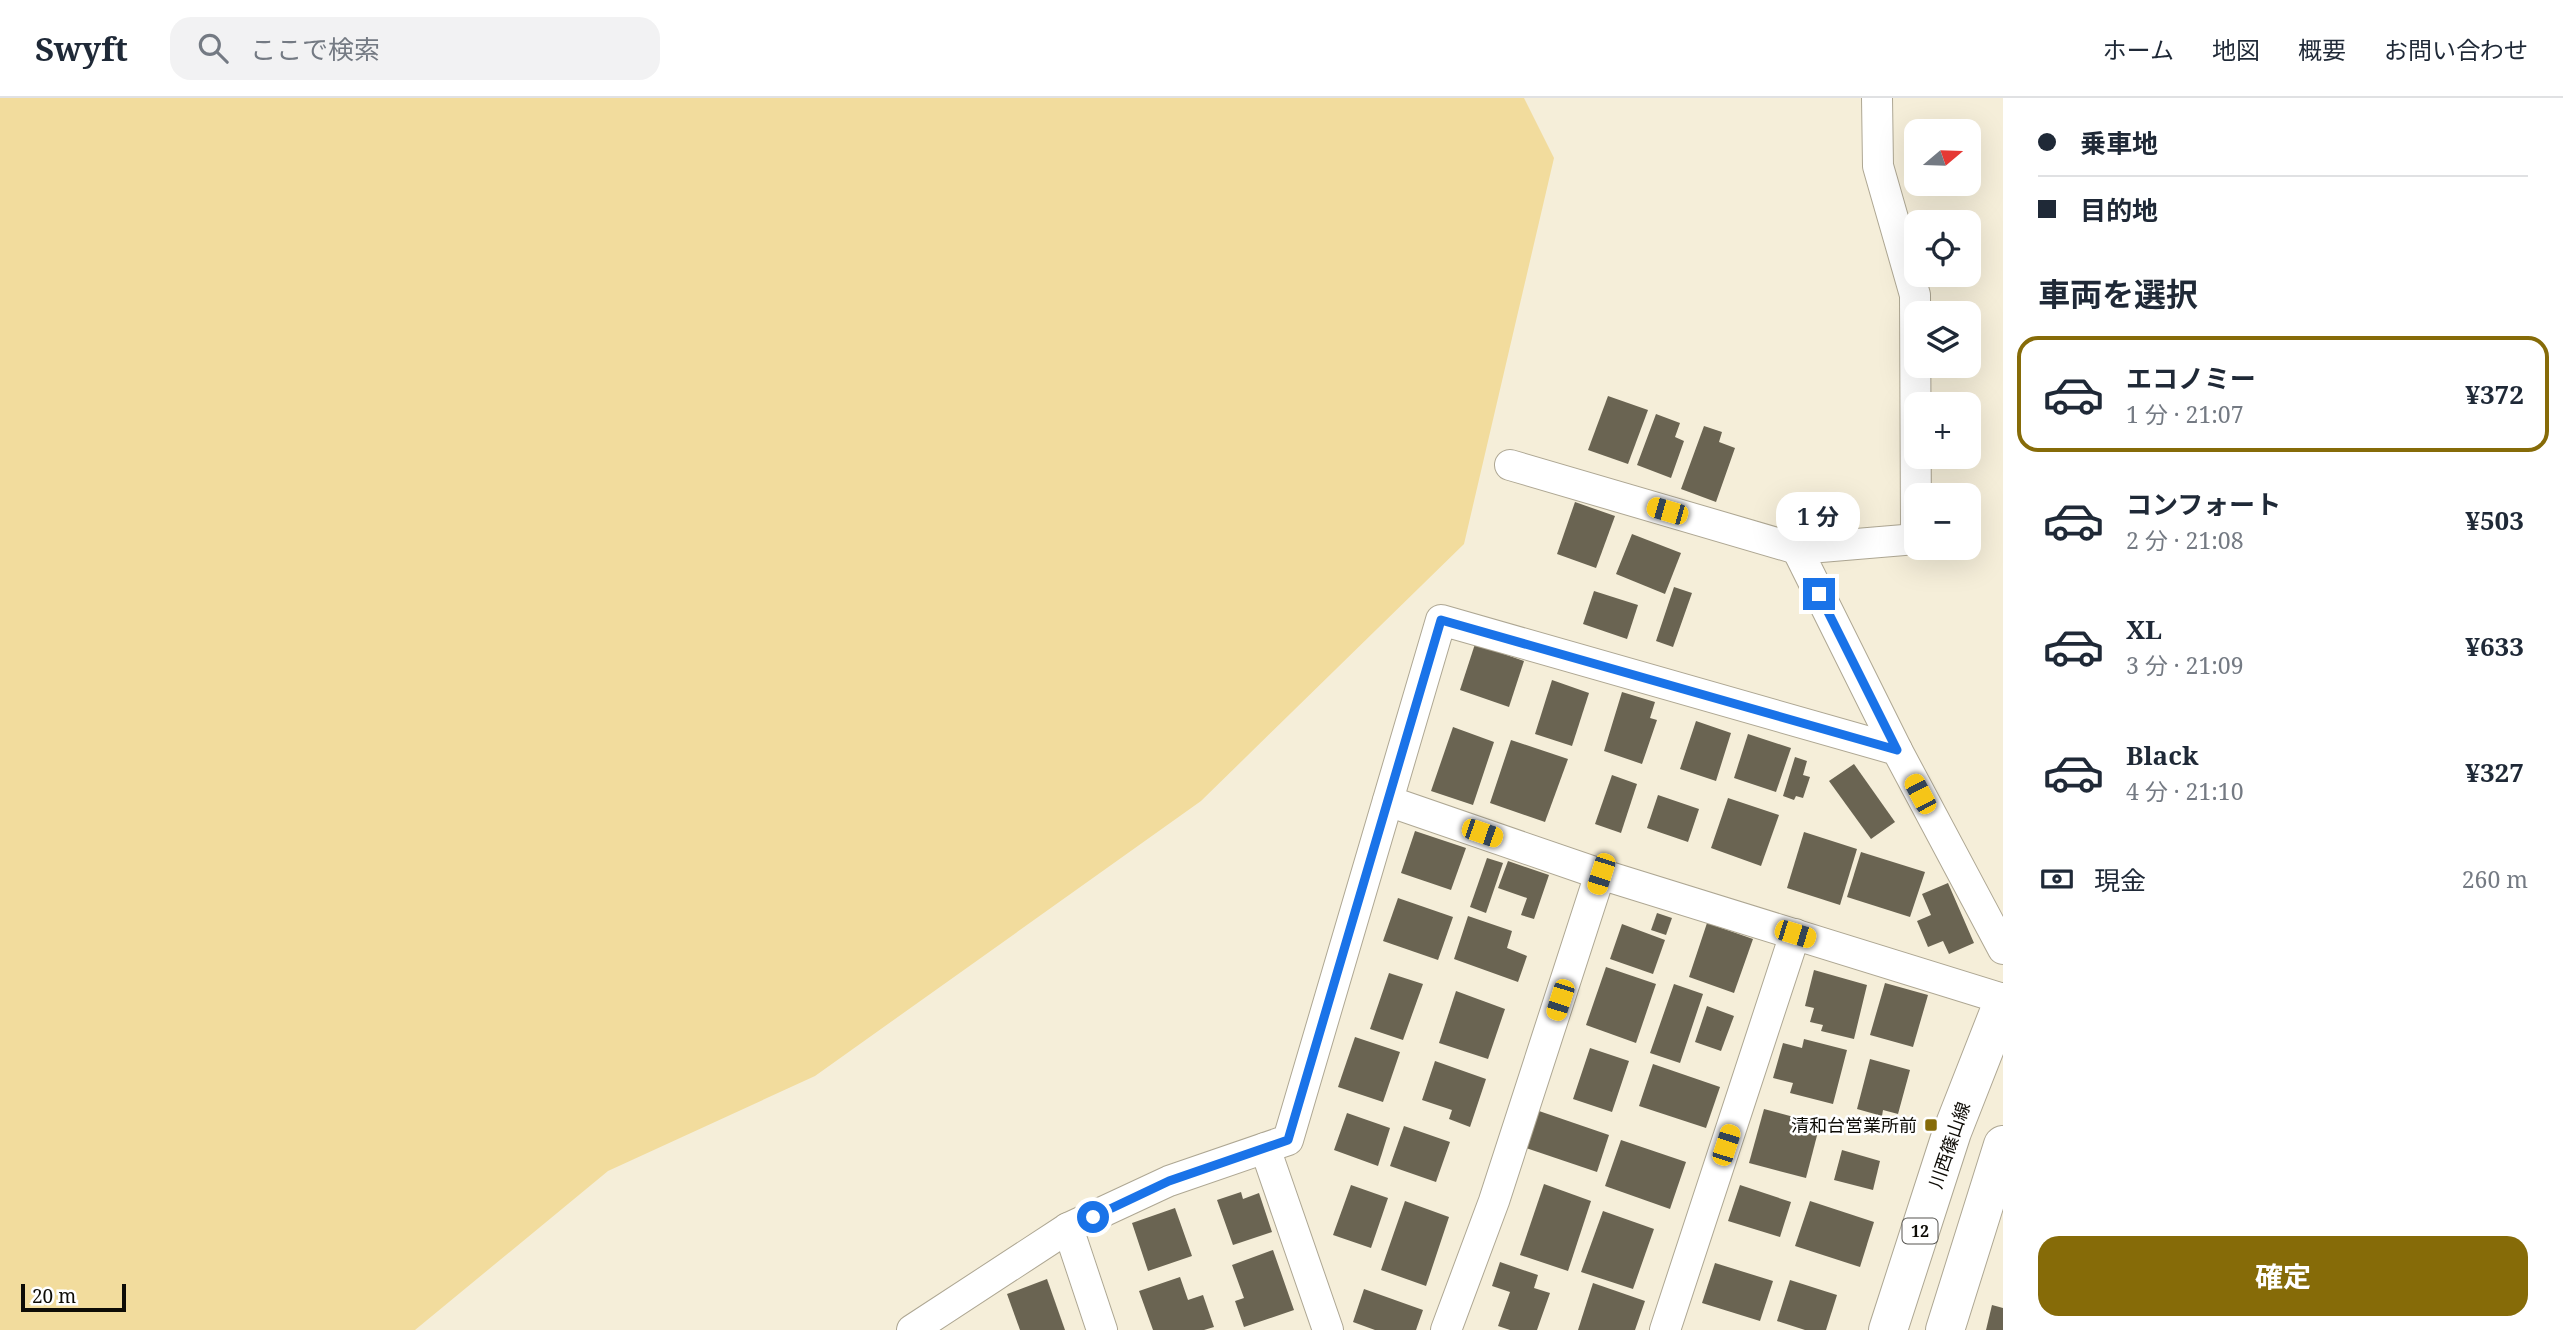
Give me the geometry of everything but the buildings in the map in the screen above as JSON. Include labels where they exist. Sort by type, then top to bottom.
[{"type":"main road","name":"川西篠山線","points":[[1888,1330],[1952,1132],[2003,1000]]},
{"type":"main road","points":[[1945,1330],[2003,1145]]},
{"type":"street","points":[[1877,98],[1878,166],[1915,295],[1916,483]]},
{"type":"street","points":[[1510,465],[1797,550],[1904,540]]},
{"type":"street","points":[[1797,550],[1897,750],[2003,949]]},
{"type":"street","points":[[912,1330],[1068,1228],[1169,1181],[1288,1140],[1441,620],[1897,750]]},
{"type":"street","points":[[1388,801],[1601,874],[2003,1000]]},
{"type":"street","points":[[1447,1330],[1494,1201],[1601,874]]},
{"type":"street","points":[[1665,1330],[1795,934]]},
{"type":"street","points":[[1265,1148],[1328,1330]]},
{"type":"street","points":[[1068,1228],[1101,1330]]},
{"type":"shaded area","points":[[0,98],[1524,98],[1554,158],[1464,544],[1201,801],[815,1076],[608,1171],[415,1330],[0,1330]]},
{"type":"place","name":"清和台営業所前","points":[[1931,1125]]},
{"type":"route","points":[[1093,1217],[1169,1181],[1288,1140],[1441,620],[1897,750],[1819,594]]}]
